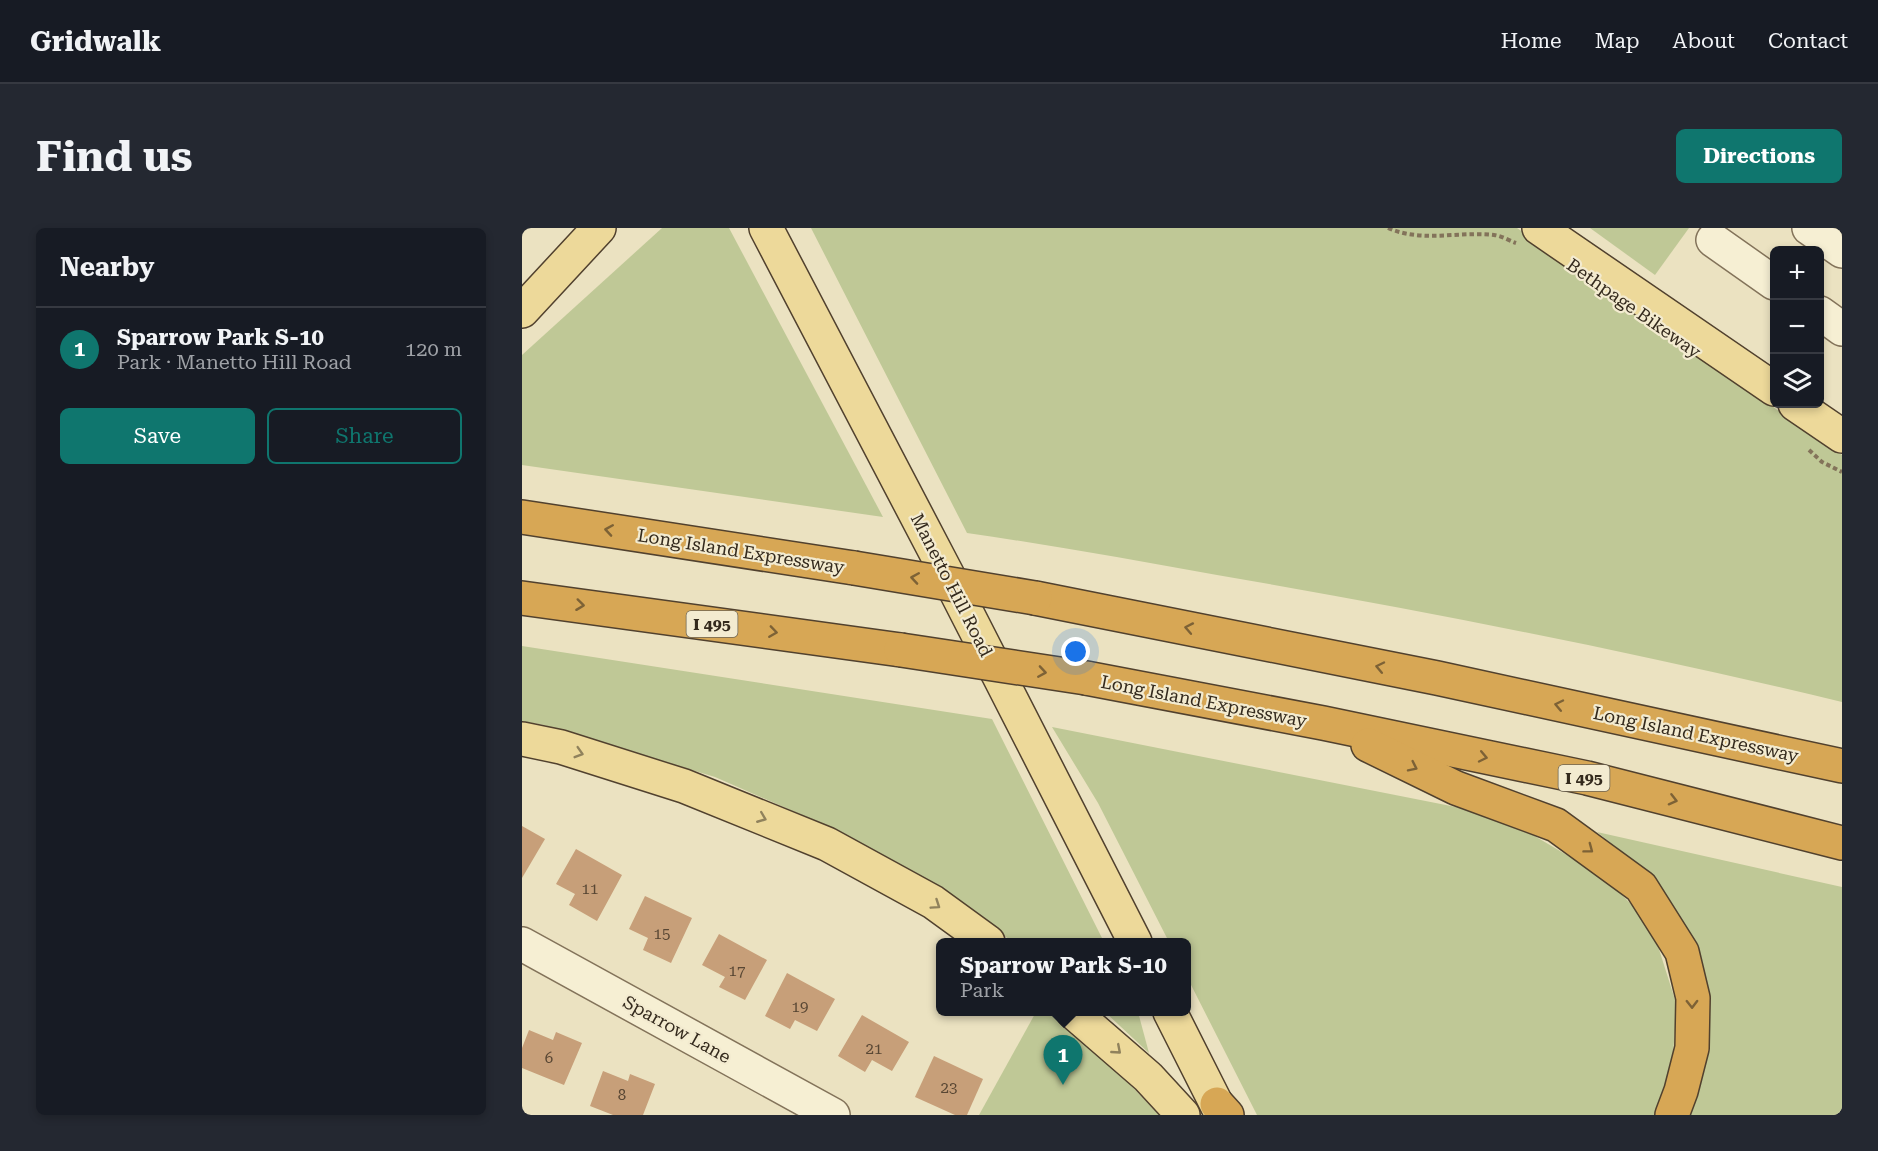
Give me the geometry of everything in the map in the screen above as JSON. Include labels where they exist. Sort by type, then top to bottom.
[{"type":"highway","name":"Long Island Expressway","points":[[522,517],[1035,598],[1437,678],[1842,766]]},
{"type":"highway","name":"Long Island Expressway","points":[[522,598],[1086,678],[1323,723],[1587,778],[1842,843]]},
{"type":"highway","points":[[1323,723],[1456,788],[1556,825],[1641,887],[1682,952],[1693,998],[1692,1048],[1672,1115]]},
{"type":"main road","points":[[522,311],[599,228]]},
{"type":"main road","name":"Manetto Hill Road","points":[[766,228],[946,572],[1133,938]]},
{"type":"main road","points":[[1528,236],[1770,387]]},
{"type":"main road","points":[[1802,408],[1842,435]]},
{"type":"main road","points":[[522,739],[561,747],[684,786],[827,844],[933,903],[982,938]]},
{"type":"main road","points":[[1079,1016],[1148,1077],[1183,1115]]},
{"type":"main road","points":[[1173,1016],[1222,1111]]},
{"type":"street","points":[[1809,228],[1842,251]]},
{"type":"street","points":[[1713,240],[1770,280]]},
{"type":"street","points":[[1824,317],[1842,329]]},
{"type":"street","name":"Sparrow Lane","points":[[522,944],[833,1115]]},
{"type":"path","points":[[1388,228],[1410,236],[1528,236]]},
{"type":"path","points":[[1806,447],[1822,462],[1842,472]]},
{"type":"green space","points":[[662,228],[729,228],[883,517],[522,465],[522,355]]},
{"type":"green space","points":[[811,228],[1517,228],[1770,405],[1770,408],[1775,408],[1842,455],[1842,702],[1608,649],[1452,618],[1124,558],[967,533]]},
{"type":"green space","points":[[1590,228],[1689,228],[1655,275]]},
{"type":"green space","points":[[522,646],[992,719],[1102,938],[1007,938],[945,894],[843,833],[715,777],[544,725],[522,721]]},
{"type":"green space","points":[[1052,727],[1461,808],[1521,828],[1604,877],[1651,924],[1677,1006],[1670,1090],[1655,1115],[1257,1115],[1191,985],[1191,938],[1167,938],[1098,803]]},
{"type":"green space","points":[[1597,832],[1842,887],[1842,1115],[1687,1115],[1706,989],[1686,927],[1653,876]]},
{"type":"green space","points":[[1034,1016],[1053,1016],[1106,1059],[1159,1115],[979,1115]]},
{"type":"green space","points":[[1109,1016],[1139,1016],[1149,1053]]},
{"type":"building","points":[[522,826],[545,839],[522,878]]},
{"type":"building","points":[[576,849],[622,875],[597,921],[569,905],[575,894],[556,884]]},
{"type":"building","points":[[645,896],[692,918],[671,963],[643,950],[648,938],[629,929]]},
{"type":"building","points":[[719,934],[767,960],[745,1000],[719,987],[725,977],[702,965]]},
{"type":"building","points":[[787,973],[835,999],[817,1031],[795,1020],[790,1029],[765,1016]]},
{"type":"building","points":[[862,1015],[909,1042],[892,1071],[872,1060],[865,1072],[838,1056]]},
{"type":"building","points":[[529,1030],[553,1040],[556,1032],[582,1043],[564,1085],[522,1068],[522,1048]]},
{"type":"building","points":[[934,1056],[983,1079],[967,1115],[955,1115],[915,1097]]},
{"type":"building","points":[[603,1071],[628,1081],[630,1074],[655,1084],[643,1115],[613,1115],[590,1106]]},
{"type":"place","name":"Sparrow Park S-10","points":[[1063,1085]]}]
